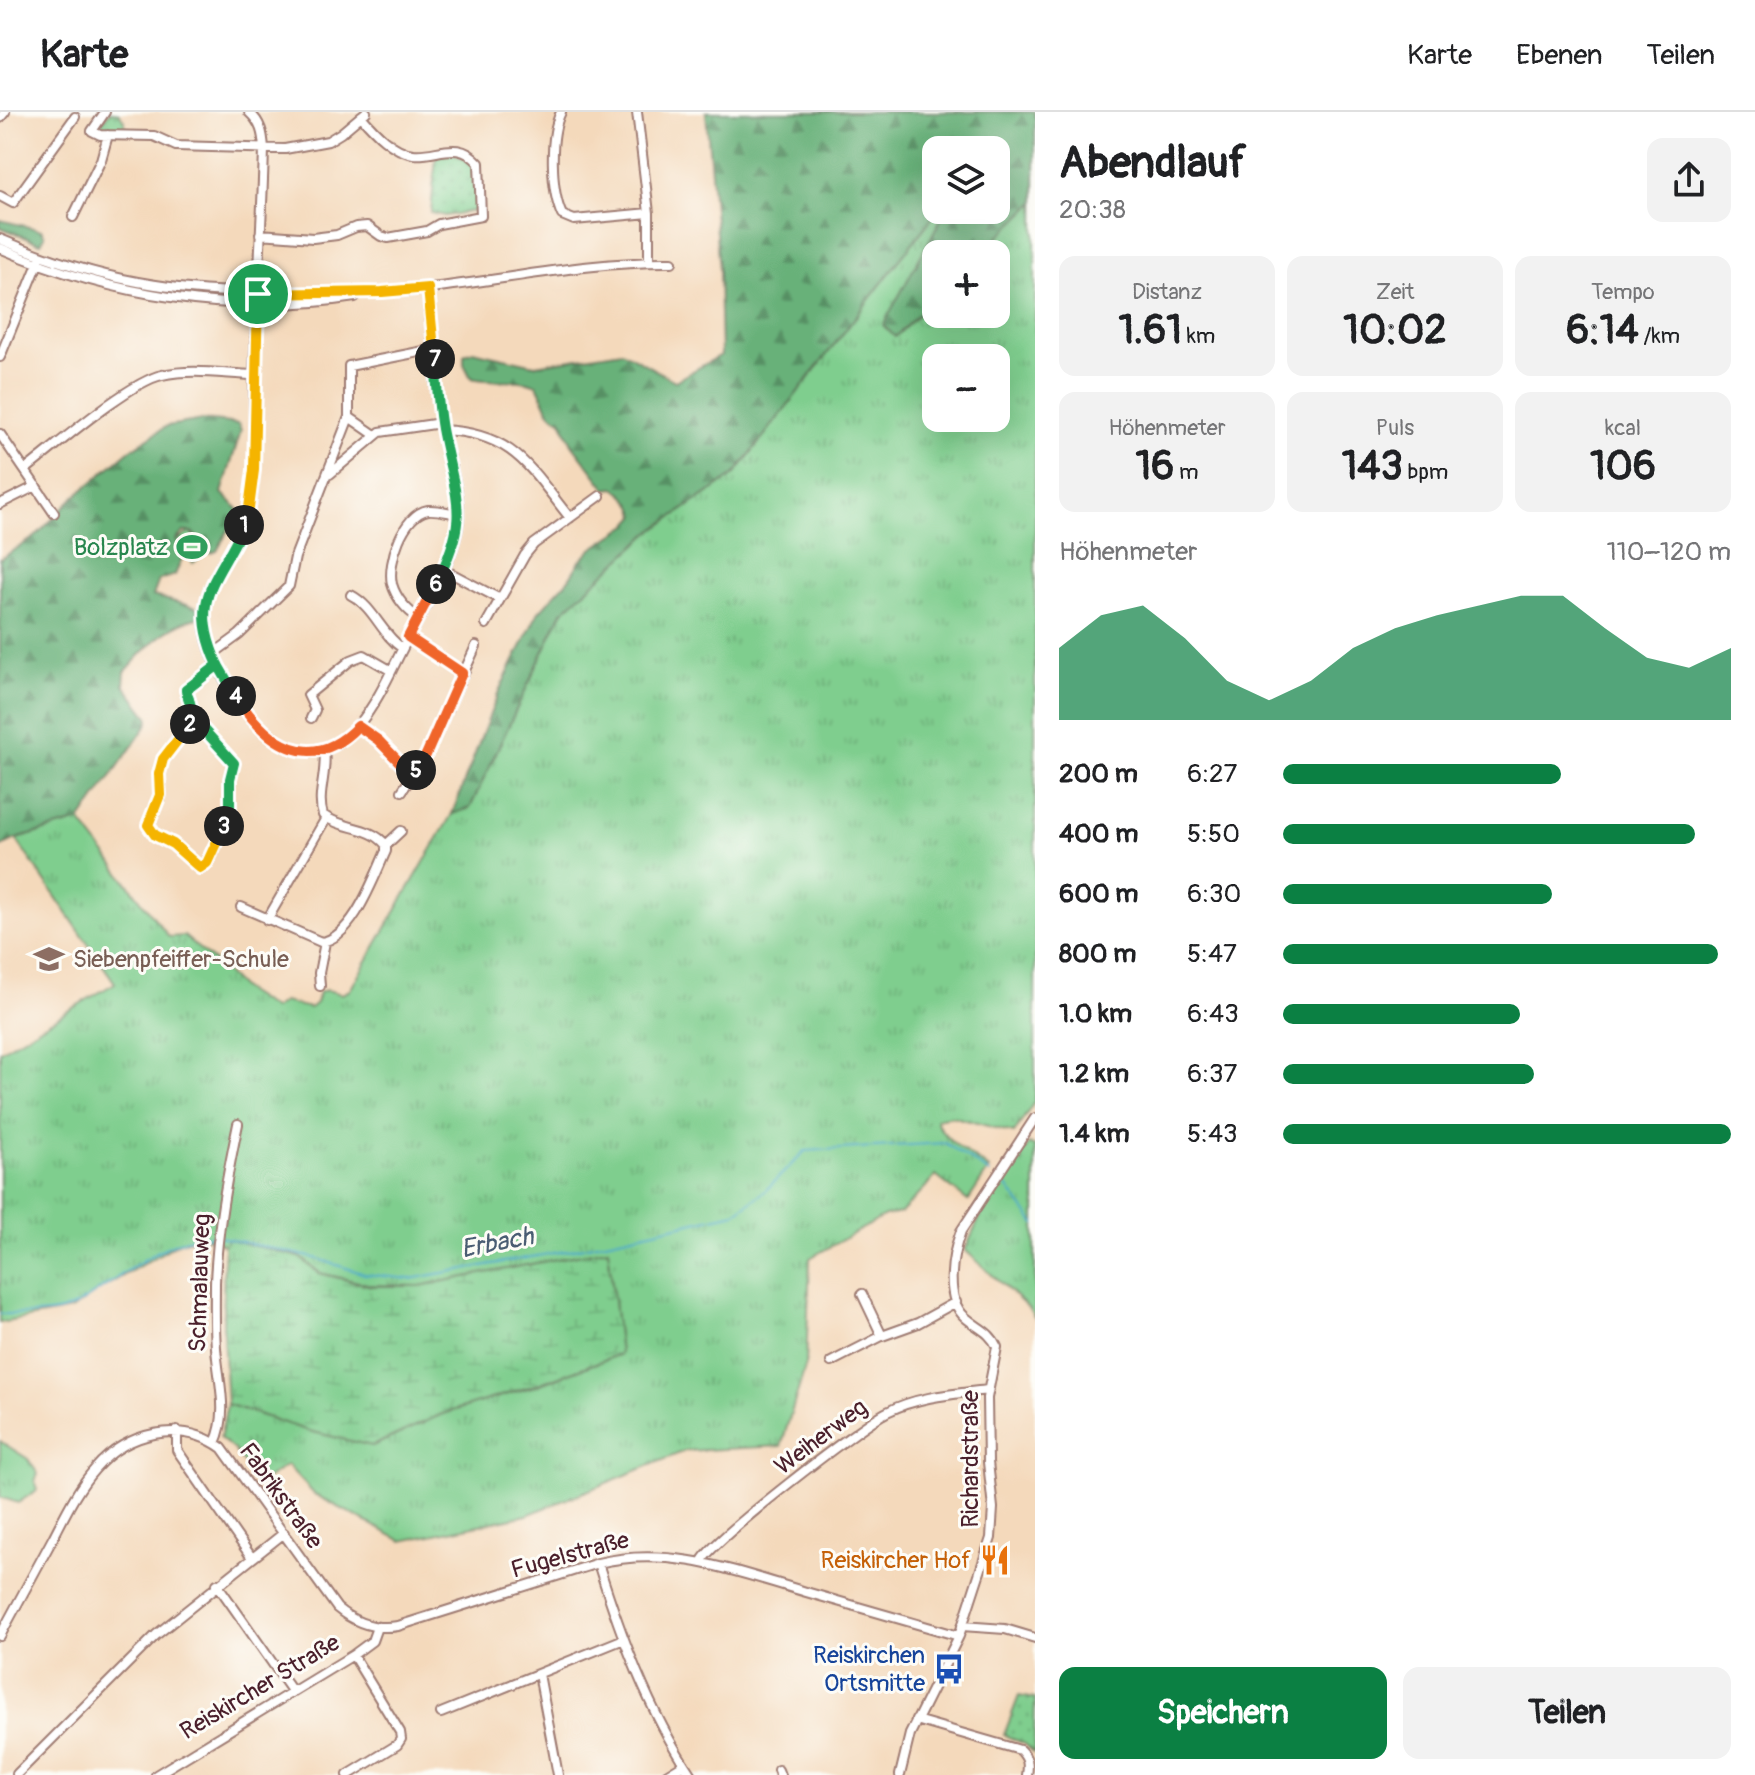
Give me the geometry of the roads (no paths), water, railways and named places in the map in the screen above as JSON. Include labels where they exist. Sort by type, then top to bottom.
[{"type":"street","points":[[0,118],[5,112]]},
{"type":"street","points":[[105,112],[92,131],[108,135],[154,136],[176,146],[264,149],[311,146],[328,141],[364,114],[380,135],[403,151],[414,154],[451,148],[475,158],[479,163],[481,216]]},
{"type":"street","points":[[249,112],[259,122],[264,149],[252,490],[246,520],[207,591],[204,625],[218,665],[240,703],[263,730],[297,749],[324,750],[345,739],[358,726],[419,618],[455,541],[459,514],[442,427],[428,288]]},
{"type":"street","points":[[561,112],[556,122],[552,156],[562,215],[574,220],[649,213]]},
{"type":"street","points":[[637,112],[649,213],[649,262]]},
{"type":"street","points":[[0,196],[13,203],[75,117]]},
{"type":"street","points":[[73,217],[101,160],[108,135]]},
{"type":"street","points":[[260,234],[313,238],[367,226],[388,238],[481,216],[492,221]]},
{"type":"street","points":[[0,239],[39,261]]},
{"type":"street","points":[[0,248],[128,290],[181,298],[327,301],[596,266],[672,262]]},
{"type":"street","points":[[0,357],[39,261]]},
{"type":"street","points":[[0,326],[11,330]]},
{"type":"street","points":[[213,654],[239,635],[289,586],[295,557],[349,417],[349,366],[434,349]]},
{"type":"street","points":[[25,470],[124,395],[153,377],[172,373],[254,375]]},
{"type":"street","points":[[349,417],[375,435]]},
{"type":"street","points":[[328,476],[375,435],[387,429],[442,427],[506,446],[526,463],[570,518]]},
{"type":"street","points":[[0,434],[54,513]]},
{"type":"street","points":[[0,504],[36,486]]},
{"type":"street","points":[[486,624],[534,544],[600,496]]},
{"type":"street","points":[[419,618],[406,608],[396,593],[392,583],[392,562],[405,529],[418,514],[428,510],[459,514]]},
{"type":"street","points":[[443,569],[500,599]]},
{"type":"street","points":[[351,595],[365,604],[392,641],[402,648]]},
{"type":"street","points":[[408,637],[462,673]]},
{"type":"street","points":[[402,791],[426,755],[476,646]]},
{"type":"street","points":[[311,718],[315,710],[308,695],[351,660],[364,655],[390,670]]},
{"type":"street","points":[[195,720],[163,759],[159,774],[160,795],[148,825],[155,835],[173,844],[200,868],[207,863],[230,813],[230,779],[234,768],[232,758],[195,720],[186,690],[218,665]]},
{"type":"street","points":[[358,726],[378,740],[411,774]]},
{"type":"street","points":[[324,750],[326,767],[320,810],[326,818],[348,828],[369,832],[386,845]]},
{"type":"street","points":[[267,920],[326,818]]},
{"type":"street","points":[[320,986],[319,973],[325,942],[345,927],[358,910],[386,845],[401,831]]},
{"type":"street","points":[[241,907],[325,942]]},
{"type":"street","points":[[831,1362],[882,1336],[918,1323],[956,1302],[952,1282],[953,1261],[961,1231],[1035,1118]]},
{"type":"street","name":"Schmalauweg","points":[[215,1443],[223,1422],[215,1319],[218,1237],[238,1124]]},
{"type":"street","points":[[862,1294],[882,1336]]},
{"type":"street","name":"Richardstraße","points":[[900,1775],[910,1734],[959,1636],[993,1526],[987,1454],[988,1390],[997,1347],[988,1333],[963,1315],[956,1302]]},
{"type":"street","name":"Weiherweg","points":[[702,1561],[708,1552],[772,1499],[887,1412],[923,1399],[988,1390]]},
{"type":"street","points":[[177,1431],[177,1450],[252,1558]]},
{"type":"street","name":"Fabrikstraße","points":[[0,1636],[69,1508],[94,1469],[111,1453],[130,1442],[154,1433],[177,1431],[203,1436],[232,1459],[337,1608],[349,1618],[377,1627]]},
{"type":"street","points":[[17,1774],[156,1635],[284,1533]]},
{"type":"street","name":"Fugelstraße","points":[[377,1627],[388,1628],[415,1621],[598,1563],[639,1556],[702,1561],[959,1636]]},
{"type":"street","points":[[598,1563],[624,1639],[653,1706],[691,1775]]},
{"type":"street","points":[[217,1584],[292,1691]]},
{"type":"street","points":[[962,1626],[1005,1629],[1035,1638]]},
{"type":"street","name":"Reiskircher Straße","points":[[156,1775],[353,1655],[372,1641],[377,1627]]},
{"type":"street","points":[[441,1713],[624,1639]]},
{"type":"street","points":[[348,1775],[397,1745],[401,1739],[400,1732],[353,1655]]},
{"type":"street","points":[[539,1674],[558,1775]]},
{"type":"street","points":[[916,1720],[1020,1750],[1026,1755],[1029,1765],[1027,1775]]},
{"type":"street","points":[[666,1775],[684,1764]]},
{"type":"waterway","name":"Erbach","points":[[220,1237],[315,1258],[365,1274],[410,1279],[570,1250],[735,1213],[765,1191],[805,1151],[945,1143],[990,1173]]},
{"type":"waterway","name":"Erbach","points":[[1006,1185],[1035,1224]]},
{"type":"waterway","name":"Erbach","points":[[0,1314],[66,1310],[159,1251],[196,1237],[214,1236]]},
{"type":"place","name":"Bolzplatz","points":[[192,547]]},
{"type":"place","name":"Siebenpfeiffer-Schule","points":[[49,959]]},
{"type":"place","name":"Reiskircher Hof","points":[[995,1560]]},
{"type":"place","name":"Reiskirchen Ortsmitte","points":[[949,1669]]}]
